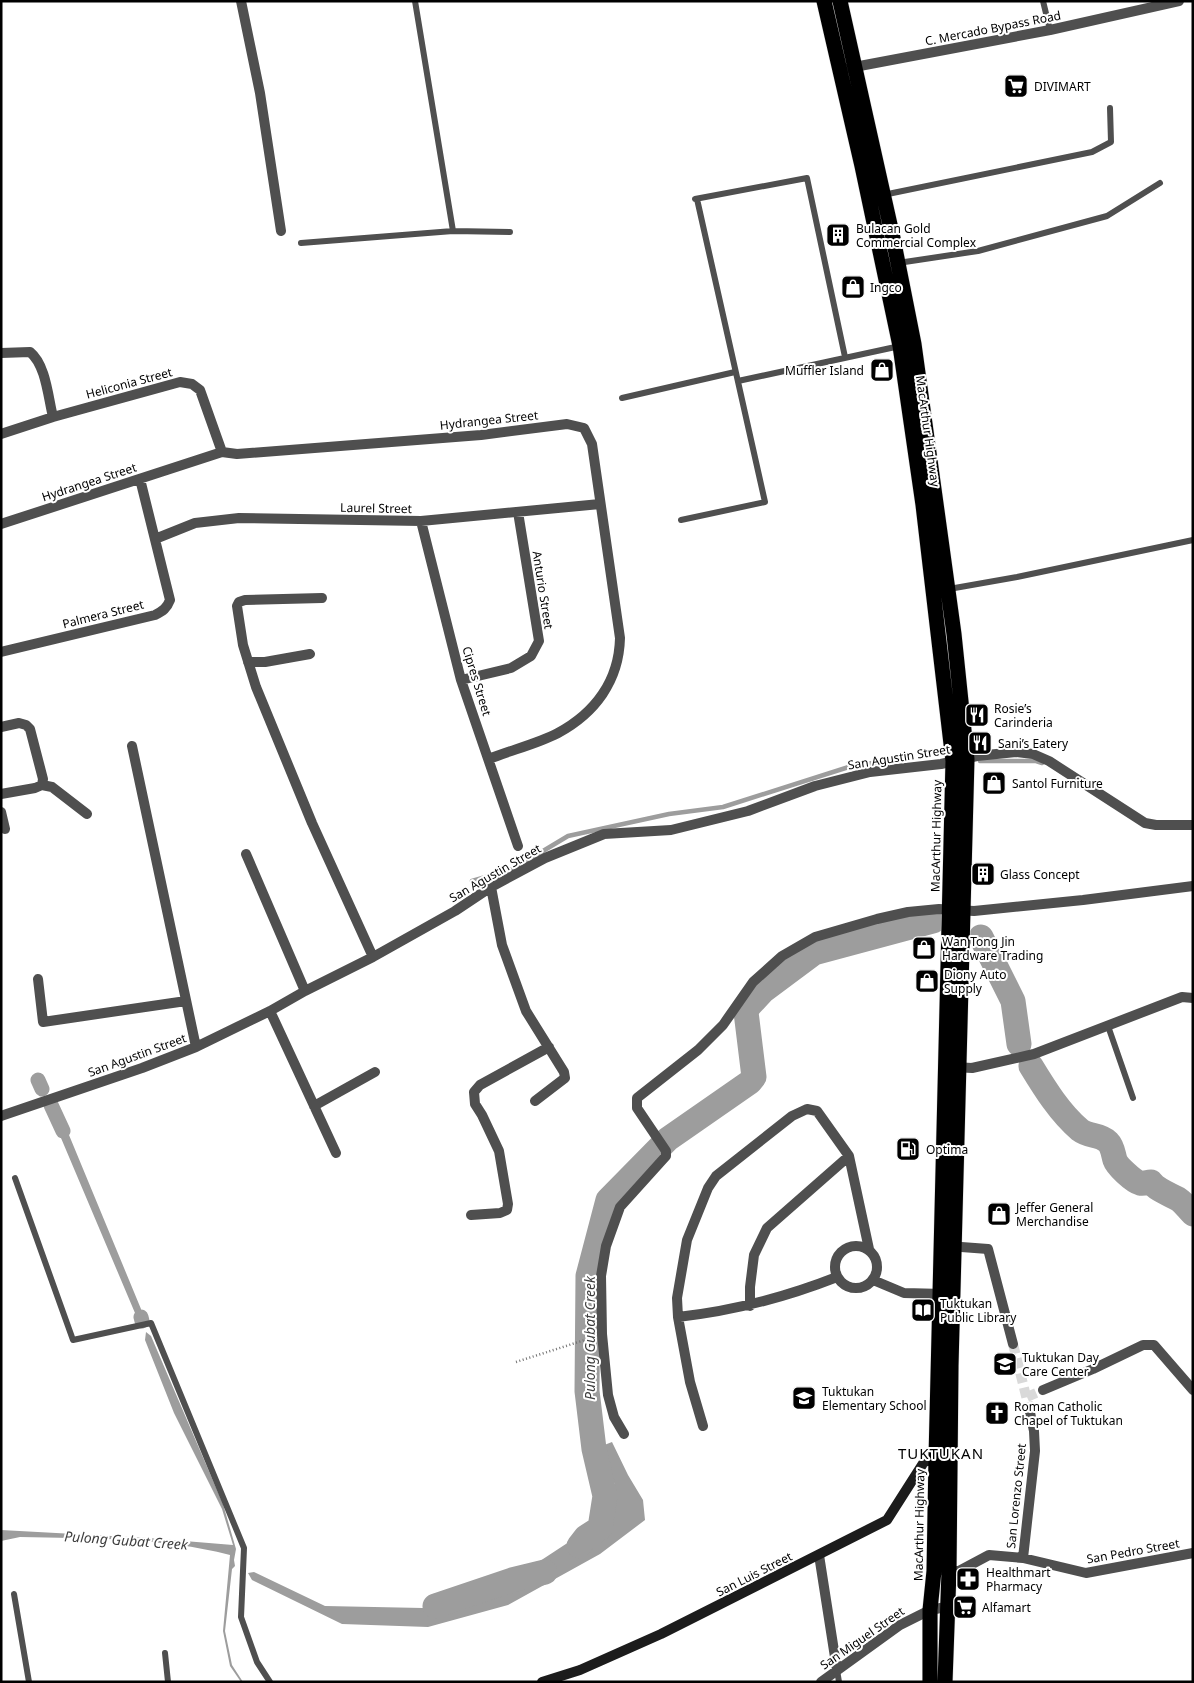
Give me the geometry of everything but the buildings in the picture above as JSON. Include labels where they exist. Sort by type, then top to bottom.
[{"type":"highway","name":"MacArthur Highway","points":[[824,1],[847,69],[907,345],[922,496],[941,590],[960,760],[942,1458],[942,1571],[946,1607],[945,1682]]},
{"type":"highway","name":"MacArthur Highway","points":[[840,1],[847,69]]},
{"type":"highway","name":"MacArthur Highway","points":[[930,1682],[930,1610],[942,1571]]},
{"type":"street","points":[[241,1],[260,93],[281,231]]},
{"type":"street","name":"C. Mercado Bypass Road","points":[[847,69],[1050,30],[1179,1]]},
{"type":"street","points":[[1,353],[30,352],[37,357],[42,368],[53,417]]},
{"type":"street","name":"Heliconia Street","points":[[1,434],[53,417],[180,382],[192,384],[200,390],[222,452]]},
{"type":"street","name":"Hydrangea Street","points":[[1,524],[222,452],[237,454],[481,435],[567,424],[584,428],[592,444],[620,638],[620,655],[615,671],[601,698],[575,722],[556,734],[489,759]]},
{"type":"street","name":"Palmera Street","points":[[1,652],[162,612],[168,606],[170,600],[140,479]]},
{"type":"street","name":"Laurel Street","points":[[155,539],[195,523],[239,518],[421,521],[600,504]]},
{"type":"street","name":"Anturio Street","points":[[461,680],[511,668],[531,656],[538,641],[518,512]]},
{"type":"street","name":"Cipres Street","points":[[421,521],[461,680],[518,846]]},
{"type":"street","points":[[322,598],[245,600],[239,602],[237,606],[243,645],[259,695],[309,814],[373,956]]},
{"type":"street","points":[[248,662],[265,662],[310,654]]},
{"type":"street","points":[[1,727],[19,723],[26,725],[30,729],[43,779],[42,785]]},
{"type":"street","points":[[132,746],[196,1047]]},
{"type":"street","name":"San Agustin Street","points":[[1,1116],[142,1068],[196,1047],[270,1011],[304,990],[373,956],[455,910],[491,887],[545,858],[604,834],[671,830],[748,811],[815,786],[870,772],[1016,752],[1033,754],[1049,761],[1145,823],[1156,825],[1193,825]]},
{"type":"street","points":[[1,794],[36,788],[42,785],[52,787],[88,814]]},
{"type":"street","points":[[1,812],[5,829]]},
{"type":"street","points":[[246,854],[304,990]]},
{"type":"street","points":[[624,1434],[614,1417],[608,1395],[602,1334],[601,1276],[606,1246],[620,1207],[666,1156],[665,1148],[637,1108],[637,1098],[698,1050],[723,1025],[753,982],[782,956],[815,937],[877,918],[908,912],[1083,900],[1193,886]]},
{"type":"street","points":[[491,887],[502,945],[526,1011],[564,1072],[565,1078],[535,1101]]},
{"type":"street","points":[[38,979],[43,1022],[186,1001]]},
{"type":"street","points":[[953,1067],[972,1068],[1034,1054],[1182,997],[1193,998]]},
{"type":"street","points":[[270,1011],[336,1153]]},
{"type":"street","points":[[471,1215],[500,1212],[506,1210],[508,1204],[499,1151],[475,1104],[474,1092],[480,1085],[549,1047]]},
{"type":"street","points":[[314,1106],[375,1072]]},
{"type":"street","points":[[703,1426],[690,1382],[678,1318],[677,1298],[687,1240],[708,1188],[716,1176],[792,1116],[807,1109],[817,1111],[849,1156],[869,1249],[876,1260],[877,1268],[873,1280],[860,1288],[851,1288],[844,1285],[838,1277],[834,1265],[840,1251],[850,1246],[858,1245],[869,1249]]},
{"type":"street","points":[[750,1306],[754,1255],[767,1228],[849,1156]]},
{"type":"street","points":[[948,1246],[988,1249],[1013,1344]]},
{"type":"street","points":[[678,1318],[750,1306],[838,1277]]},
{"type":"street","points":[[873,1280],[904,1293],[946,1294]]},
{"type":"street","points":[[1043,1390],[1143,1345],[1154,1345],[1193,1390]]},
{"type":"street","name":"San Lorenzo Street","points":[[1023,1558],[1035,1451],[1034,1431],[1029,1408]]},
{"type":"street","name":"San Luis Street","points":[[542,1682],[580,1670],[661,1634],[887,1520],[924,1462],[942,1458]]},
{"type":"street","name":"San Pedro Street","points":[[942,1571],[959,1572],[989,1555],[1023,1558],[1086,1573],[1193,1553]]},
{"type":"street","points":[[819,1555],[837,1670]]},
{"type":"street","name":"San Miguel Street","points":[[822,1682],[900,1625],[930,1610],[946,1607]]},
{"type":"lane","points":[[415,1],[453,231]]},
{"type":"lane","points":[[1043,1],[1050,30]]},
{"type":"lane","points":[[876,197],[1092,152],[1111,142],[1110,108]]},
{"type":"lane","points":[[681,520],[765,502],[695,199],[807,178],[846,357]]},
{"type":"lane","points":[[891,265],[978,251],[1107,216],[1160,183]]},
{"type":"lane","points":[[302,243],[453,231],[510,232]]},
{"type":"lane","points":[[738,381],[907,345]]},
{"type":"lane","points":[[622,398],[736,372]]},
{"type":"lane","points":[[941,590],[1016,577],[1193,540]]},
{"type":"lane","points":[[1108,1026],[1133,1098]]},
{"type":"lane","points":[[14,1178],[73,1340],[151,1323],[244,1548],[241,1617],[257,1662],[270,1682]]},
{"type":"lane","points":[[14,1594],[30,1682]]},
{"type":"lane","points":[[165,1653],[168,1682]]},
{"type":"lane","points":[[837,1670],[839,1682]]},
{"type":"path","points":[[516,1362],[598,1335]]},
{"type":"water","points":[[63,1131],[69,1135],[141,1309],[141,1317],[135,1313],[61,1138]]},
{"type":"water","points":[[146,1332],[151,1336],[223,1504],[236,1549],[225,1631],[232,1665],[243,1682],[241,1682],[230,1666],[223,1631],[230,1555],[178,1545],[126,1540],[20,1537],[1,1541],[1,1530],[148,1538],[233,1545],[222,1509],[174,1413],[145,1340]]},
{"type":"water","points":[[612,1442],[643,1500],[645,1520],[600,1554],[508,1605],[428,1627],[342,1624],[252,1580],[248,1573],[254,1572],[325,1606],[423,1608],[499,1588],[607,1517],[615,1484],[594,1453],[594,1449]]},
{"type":"waterway","points":[[472,881],[513,869],[568,836],[669,814],[723,807],[855,765],[893,761]]},
{"type":"waterway","points":[[980,761],[1036,761],[1042,763]]},
{"type":"waterway","name":"Pulong Gubat Creek","points":[[579,1546],[586,1537],[600,1528],[605,1496],[594,1449],[587,1391],[588,1276],[608,1200],[668,1139],[750,1082],[754,1077],[746,1012],[763,991],[814,953],[933,921]]},
{"type":"waterway","name":"Pulong Gubat Creek","points":[[981,937],[1013,1001],[1019,1044]]},
{"type":"waterway","name":"Pulong Gubat Creek","points":[[1031,1066],[1053,1100],[1080,1130],[1105,1139],[1110,1144],[1116,1163],[1126,1173],[1140,1183],[1151,1182],[1160,1190],[1180,1200],[1193,1214]]},
{"type":"waterway","points":[[38,1080],[42,1089]]},
{"type":"waterway","points":[[51,1105],[63,1131]]},
{"type":"waterway","points":[[141,1317],[142,1321]]},
{"type":"waterway","name":"Pulong Gubat Creek","points":[[435,1606],[512,1580],[545,1572]]},
{"type":"tunnel","points":[[1013,1344],[1029,1408]]},
{"type":"tunnel","points":[[1027,1397],[1043,1390]]},
{"type":"place","name":"DIVIMART","points":[[1016,86]]},
{"type":"place","name":"Bulacan Gold Commercial Complex","points":[[838,235]]},
{"type":"place","name":"Ingco","points":[[853,287]]},
{"type":"place","name":"Muffler Island","points":[[882,370]]},
{"type":"place","name":"Rosie’s Carinderia","points":[[977,715]]},
{"type":"place","name":"Sani’s Eatery","points":[[980,743]]},
{"type":"place","name":"Santol Furniture","points":[[994,783]]},
{"type":"place","name":"Glass Concept","points":[[983,874]]},
{"type":"place","name":"Wan Tong Jin Hardware Trading","points":[[924,948]]},
{"type":"place","name":"Diony Auto Supply","points":[[927,981]]},
{"type":"place","name":"Optima","points":[[908,1149]]},
{"type":"place","name":"Jeffer General Merchandise","points":[[999,1214]]},
{"type":"place","name":"Tuktukan Public Library","points":[[923,1310]]},
{"type":"place","name":"Tuktukan Day Care Center","points":[[1005,1364]]},
{"type":"place","name":"Tuktukan Elementary School","points":[[804,1398]]},
{"type":"place","name":"Roman Catholic Chapel of Tuktukan","points":[[997,1413]]},
{"type":"place","name":"Healthmart Pharmacy","points":[[968,1579]]},
{"type":"place","name":"Alfamart","points":[[965,1607]]},
{"type":"district","name":"TUKTUKAN","points":[[941,1453]]}]
